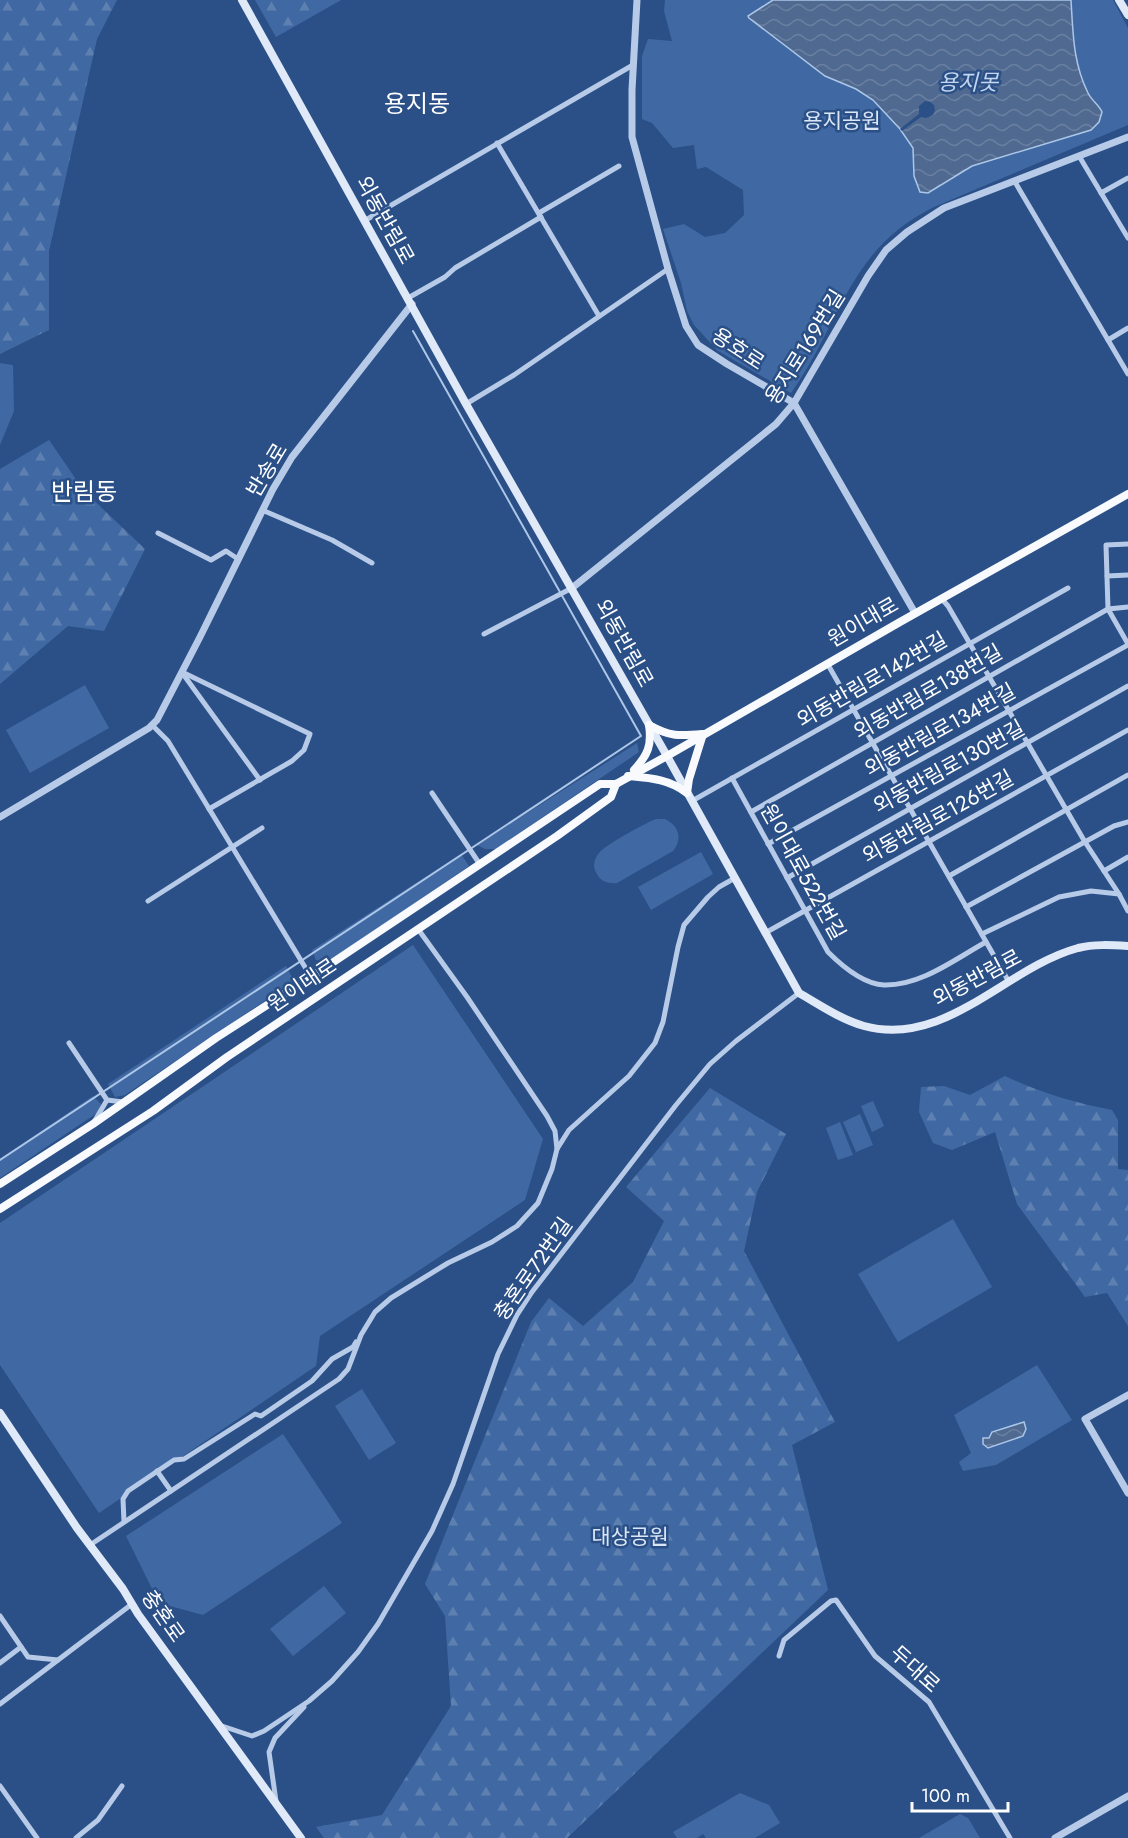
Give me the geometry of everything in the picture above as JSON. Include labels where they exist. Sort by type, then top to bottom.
[{"type":"main road","name":"외동반림로","points":[[242,0],[569,590],[667,756],[799,993],[835,1015],[865,1026],[896,1030],[924,1026],[957,1013],[1009,982],[1058,956],[1079,948],[1106,945],[1128,946]]},
{"type":"main road","points":[[1119,0],[1128,15]]},
{"type":"main road","name":"원이대로","points":[[0,1184],[600,784],[616,784],[667,756],[941,598],[1128,494]]},
{"type":"main road","points":[[649,725],[677,736],[703,734],[687,793]]},
{"type":"main road","points":[[628,776],[641,763],[652,741],[649,725]]},
{"type":"main road","points":[[628,776],[657,779],[676,784],[687,793]]},
{"type":"main road","name":"원이대로","points":[[0,1209],[153,1111],[227,1057],[557,836],[611,797],[616,784]]},
{"type":"main road","name":"충혼로","points":[[0,1413],[90,1545],[301,1838]]},
{"type":"street","name":"용호로","points":[[637,0],[632,137],[686,326],[698,345],[794,403],[915,613]]},
{"type":"street","points":[[364,220],[633,65]]},
{"type":"street","name":"용지로169번길","points":[[569,590],[776,424],[794,403],[868,276],[886,250],[944,208],[1128,137]]},
{"type":"street","points":[[498,143],[599,316]]},
{"type":"street","points":[[1079,156],[1128,238]]},
{"type":"street","points":[[410,301],[455,268],[619,166]]},
{"type":"street","points":[[1101,193],[1128,178]]},
{"type":"street","points":[[1015,182],[1128,374]]},
{"type":"street","points":[[466,404],[514,375],[668,268]]},
{"type":"street","name":"반송로","points":[[0,816],[157,720],[262,510],[292,457],[410,301]]},
{"type":"street","points":[[1108,340],[1128,328]]},
{"type":"street","points":[[262,510],[332,540],[372,563]]},
{"type":"street","points":[[158,533],[211,560],[226,551],[238,559]]},
{"type":"street","points":[[1128,544],[1106,545],[1108,609],[1128,644]]},
{"type":"street","points":[[1107,576],[1128,575]]},
{"type":"street","name":"외동반림로142번길","points":[[692,801],[1068,588]]},
{"type":"street","points":[[484,634],[569,590]]},
{"type":"street","points":[[941,598],[948,606],[1084,842],[1123,897],[1128,911]]},
{"type":"street","name":"외동반림로138번길","points":[[751,812],[1108,609],[1126,608]]},
{"type":"street","name":"외동반림로134번길","points":[[768,844],[1128,644]]},
{"type":"street","points":[[827,663],[1009,982]]},
{"type":"street","points":[[182,672],[310,734],[304,750],[292,761],[209,809]]},
{"type":"street","points":[[182,672],[260,780]]},
{"type":"street","name":"외동반림로130번길","points":[[787,878],[1128,686]]},
{"type":"street","points":[[152,725],[168,741],[311,977]]},
{"type":"street","name":"외동반림로126번길","points":[[765,933],[1128,730]]},
{"type":"street","points":[[949,876],[1128,775]]},
{"type":"street","name":"원이대로522번길","points":[[732,778],[828,952],[841,965],[862,978],[882,985],[920,979],[986,942]]},
{"type":"street","points":[[432,793],[479,863]]},
{"type":"street","points":[[966,907],[1114,826],[1128,822]]},
{"type":"street","points":[[148,901],[262,828]]},
{"type":"street","points":[[1104,871],[1128,857]]},
{"type":"street","points":[[556,1149],[569,1130],[629,1076],[655,1042],[663,1022],[684,925],[708,897],[719,887],[735,878]]},
{"type":"street","points":[[982,934],[1059,897],[1091,891],[1123,897]]},
{"type":"street","points":[[124,1522],[123,1499],[128,1491],[174,1460],[184,1460],[255,1414],[261,1416],[312,1381],[332,1359],[353,1347],[375,1312],[391,1298],[448,1263],[492,1242],[517,1226],[538,1203],[552,1169],[556,1149],[555,1131],[467,997],[418,929]]},
{"type":"street","name":"충혼로72번길","points":[[276,1804],[269,1752],[275,1738],[358,1652],[396,1595],[432,1531],[453,1484],[498,1354],[532,1292],[710,1064],[799,993]]},
{"type":"street","points":[[69,1043],[107,1100],[124,1102]]},
{"type":"street","points":[[93,1124],[107,1100]]},
{"type":"street","points":[[90,1545],[339,1379],[348,1369],[361,1335]]},
{"type":"street","points":[[1128,1395],[1084,1419],[1128,1493]]},
{"type":"street","points":[[157,1471],[171,1491]]},
{"type":"street","name":"두대로","points":[[779,1656],[784,1640],[831,1601],[836,1600],[875,1656],[929,1702],[1010,1838]]},
{"type":"street","points":[[0,1704],[132,1604]]},
{"type":"street","points":[[0,1616],[28,1657],[58,1660]]},
{"type":"street","points":[[0,1663],[21,1647]]},
{"type":"street","name":"충혼로72번길","points":[[219,1725],[252,1736],[264,1731],[309,1701]]},
{"type":"street","points":[[0,1786],[37,1838]]},
{"type":"street","points":[[76,1838],[94,1824],[122,1786]]},
{"type":"street","points":[[1055,1838],[1128,1796]]},
{"type":"green space","points":[[0,0],[117,0],[97,39],[49,251],[49,330],[0,354]]},
{"type":"green space","points":[[255,0],[341,0],[276,37]]},
{"type":"green space","name":"용지공원","points":[[665,0],[1113,0],[1128,28],[1128,125],[934,207],[905,224],[882,244],[864,266],[791,393],[718,351],[694,325],[687,311],[681,283],[663,229],[684,224],[705,237],[725,233],[744,215],[743,190],[706,167],[697,169],[694,145],[673,148],[652,123],[642,119],[642,56],[648,39],[672,41],[664,11]]},
{"type":"green space","points":[[0,363],[13,365],[14,411],[0,445]]},
{"type":"green space","points":[[49,440],[84,491],[145,549],[104,631],[68,626],[0,684],[0,469]]},
{"type":"green space","points":[[85,685],[109,728],[30,773],[6,730]]},
{"type":"green space","points":[[637,743],[639,752],[496,849],[485,849],[477,845]]},
{"type":"green space","points":[[656,819],[665,819],[674,825],[679,837],[673,851],[617,883],[603,881],[594,866],[599,853],[626,834]]},
{"type":"green space","points":[[701,852],[713,874],[651,910],[638,887]]},
{"type":"green space","points":[[461,854],[469,866],[329,962],[316,960],[312,950]]},
{"type":"green space","points":[[413,945],[543,1139],[525,1200],[320,1336],[316,1366],[99,1513],[0,1365],[0,1223]]},
{"type":"green space","points":[[286,966],[294,981],[125,1095],[115,1097],[108,1084]]},
{"type":"green space","points":[[1005,1076],[1057,1096],[1112,1110],[1118,1120],[1118,1169],[1128,1170],[1128,1326],[1107,1293],[1085,1297],[1017,1204],[995,1132],[952,1150],[933,1143],[919,1112],[921,1087],[944,1086],[970,1095]]},
{"type":"green space","name":"대상공원","points":[[710,1088],[786,1134],[757,1192],[744,1251],[835,1422],[792,1445],[828,1590],[567,1838],[324,1838],[316,1827],[382,1815],[451,1706],[445,1616],[425,1584],[531,1322],[549,1298],[583,1326],[633,1282],[664,1221],[626,1187]]},
{"type":"green space","points":[[93,1096],[101,1104],[100,1111],[0,1178],[0,1159]]},
{"type":"green space","points":[[873,1101],[884,1126],[872,1132],[861,1106]]},
{"type":"green space","points":[[860,1114],[873,1145],[856,1152],[843,1122]]},
{"type":"green space","points":[[840,1122],[853,1155],[838,1160],[826,1128]]},
{"type":"green space","points":[[953,1219],[992,1287],[898,1342],[858,1274]]},
{"type":"green space","points":[[1037,1365],[1072,1420],[996,1465],[963,1471],[959,1462],[971,1453],[954,1415]]},
{"type":"green space","points":[[362,1389],[396,1443],[369,1460],[335,1406]]},
{"type":"green space","points":[[283,1434],[342,1523],[203,1615],[159,1603],[126,1536]]},
{"type":"green space","points":[[324,1586],[346,1613],[293,1656],[270,1629]]},
{"type":"green space","points":[[740,1793],[769,1805],[780,1823],[755,1838],[706,1838],[703,1834],[697,1838],[677,1838],[673,1832]]},
{"type":"green space","points":[[960,1814],[968,1818],[980,1838],[919,1838]]},
{"type":"water","name":"용지못","points":[[773,0],[1071,0],[1073,36],[1079,70],[1088,93],[1102,112],[1099,122],[1091,130],[972,166],[928,193],[920,192],[914,176],[913,148],[900,129],[873,100],[856,89],[825,76],[749,18],[748,16]]},
{"type":"water","points":[[1024,1422],[1026,1429],[1023,1436],[988,1448],[983,1444],[983,1438],[989,1438],[992,1432]]},
{"type":"pier","points":[[925,101],[934,105],[933,115],[926,118],[921,117],[902,131],[900,129],[919,114],[919,106]]},
{"type":"waterway","points":[[0,1160],[641,736],[413,331]]},
{"type":"district","name":"용지동","points":[[417,103]]},
{"type":"district","name":"반림동","points":[[84,491]]}]
